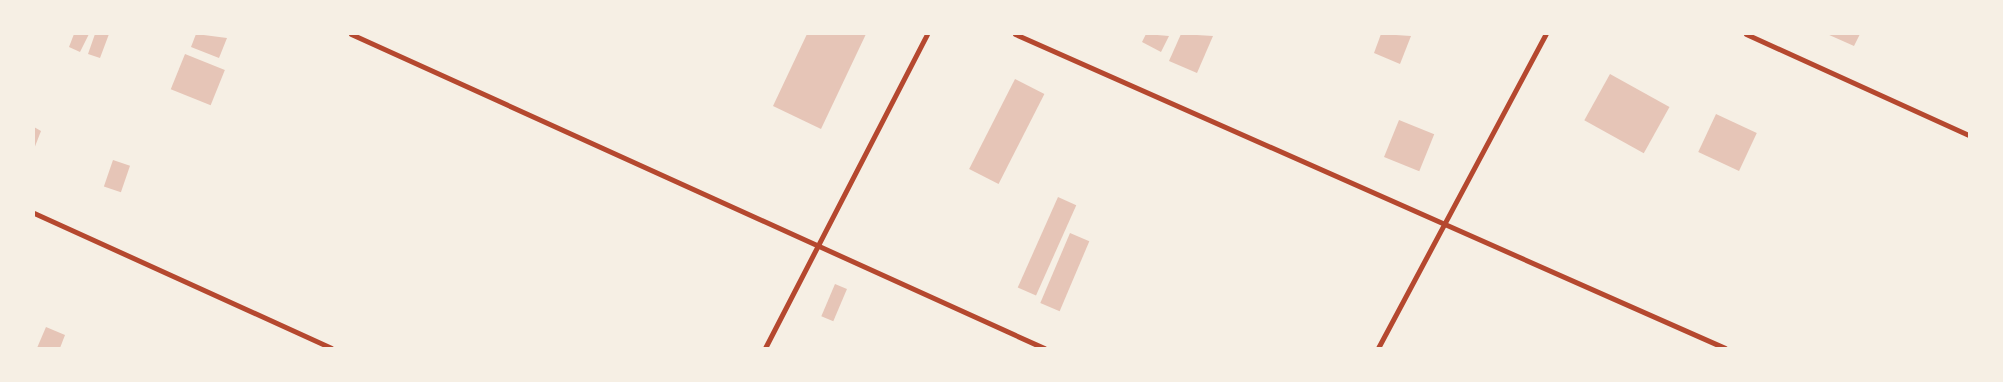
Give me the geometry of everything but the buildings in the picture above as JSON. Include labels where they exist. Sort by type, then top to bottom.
[{"type":"street","points":[[351,34],[1044,348]]},
{"type":"street","points":[[765,348],[928,34]]},
{"type":"street","points":[[1015,34],[1724,348]]},
{"type":"street","points":[[1378,348],[1546,34]]},
{"type":"street","points":[[1746,34],[1969,135]]},
{"type":"street","points":[[34,213],[331,348]]}]
